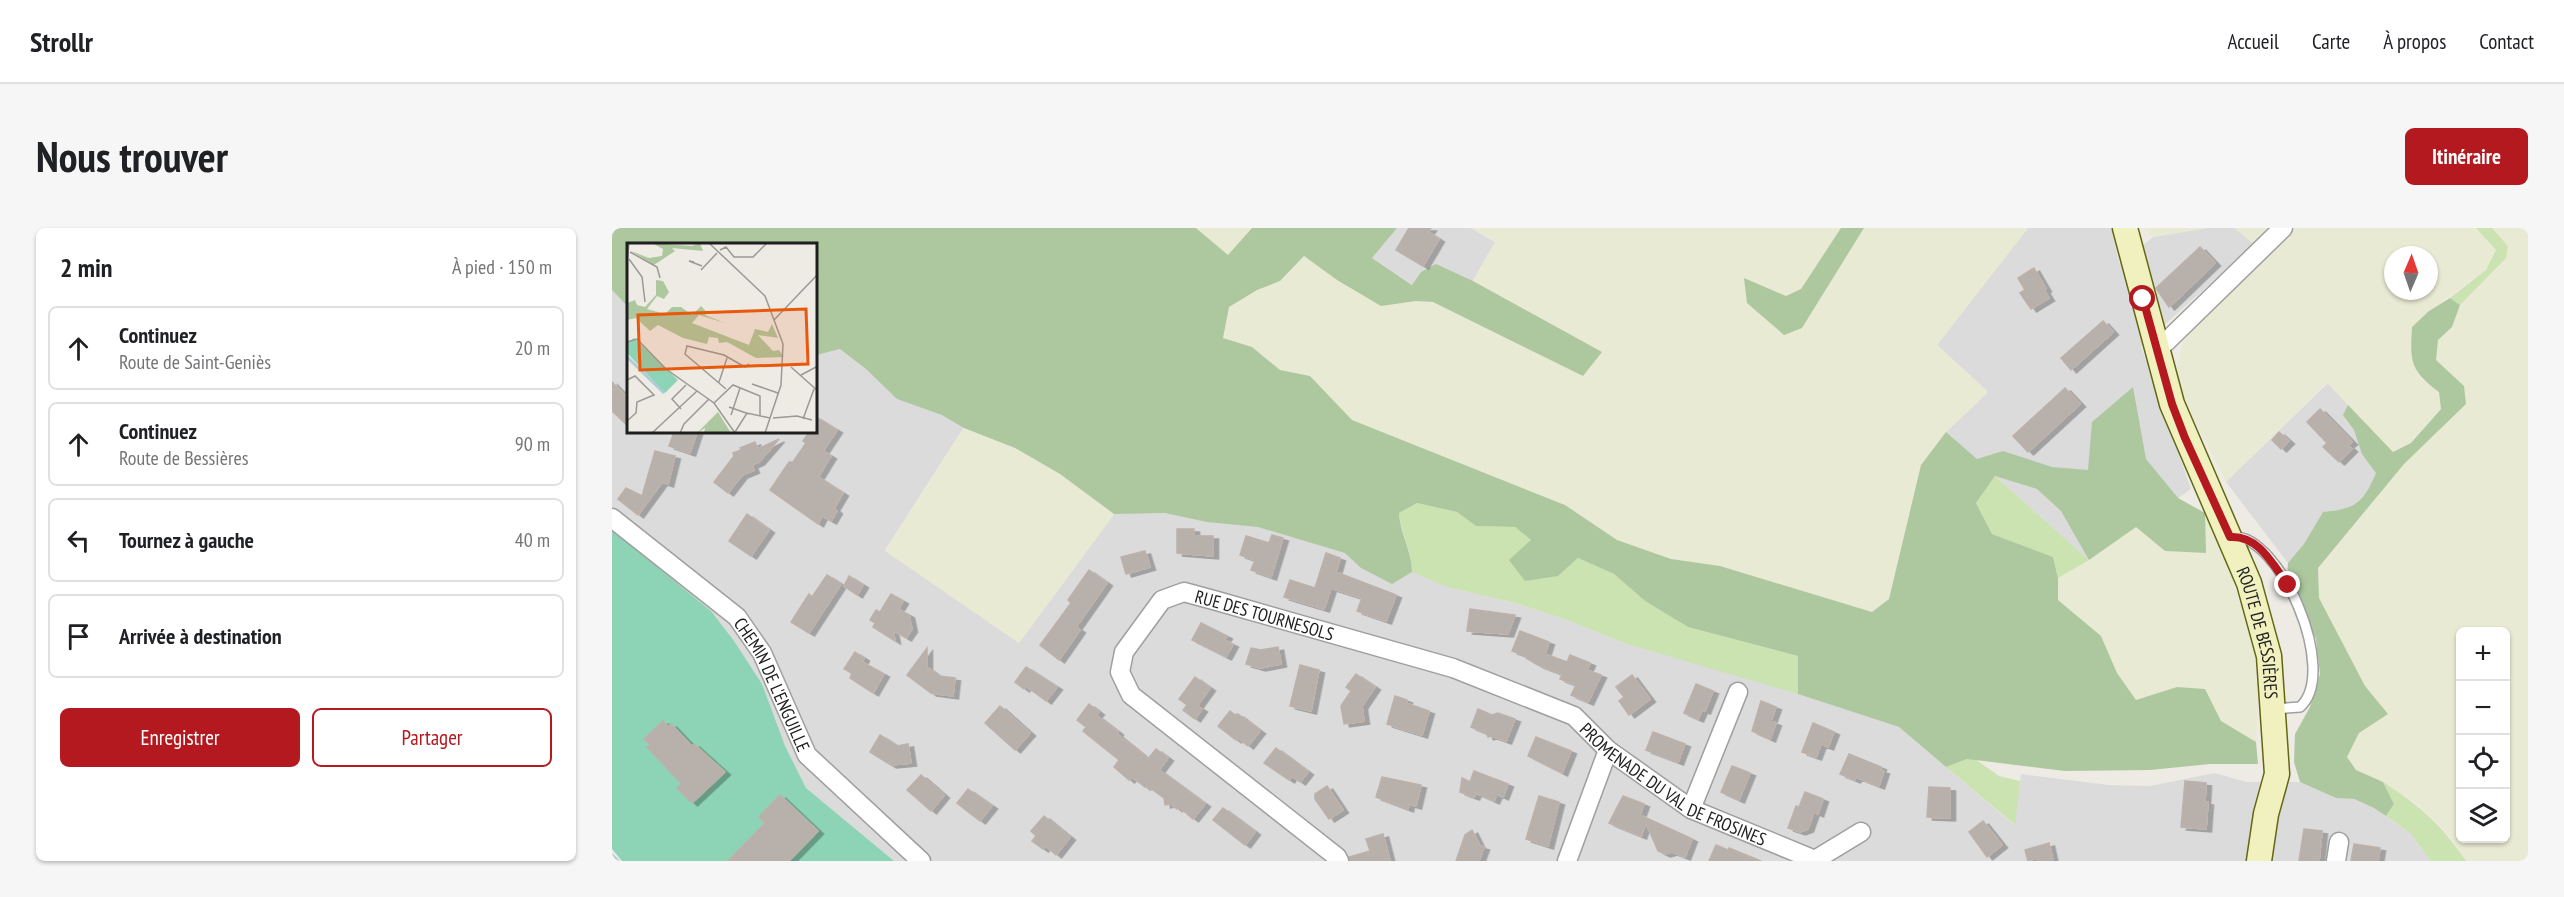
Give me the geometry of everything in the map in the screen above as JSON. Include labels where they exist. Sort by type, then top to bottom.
[{"type":"main road","name":"ROUTE DE BESSIÈRES","points":[[2125,228],[2155,346],[2185,438],[2230,537],[2260,616],[2269,656],[2277,774],[2268,808],[2259,861]]},
{"type":"street","points":[[2155,346],[2166,342],[2283,228]]},
{"type":"street","name":"CHEMIN DE L'ENGUILLE","points":[[612,518],[737,617],[762,653],[807,755],[921,861]]},
{"type":"street","name":"RUE DES TOURNESOLS","points":[[1339,861],[1336,856],[1131,695],[1120,672],[1124,652],[1162,600],[1184,592],[1453,668]]},
{"type":"street","name":"PROMENADE DU VAL DE FROSINES","points":[[1453,668],[1574,716],[1608,750],[1692,809],[1815,860],[1861,832]]},
{"type":"street","points":[[1692,809],[1738,692]]},
{"type":"street","points":[[1567,861],[1608,750]]},
{"type":"street","points":[[2336,861],[2339,842]]},
{"type":"lane","points":[[2230,537],[2251,540],[2263,551],[2288,585],[2303,615],[2309,637],[2313,658],[2312,691],[2300,707],[2274,709]]},
{"type":"shaded area","points":[[1397,228],[1471,228],[1495,242],[1463,298],[1421,272],[1413,285],[1372,258]]},
{"type":"shaded area","points":[[2028,228],[2111,228],[2120,265],[2153,237],[2206,228],[2235,228],[2254,244],[2141,346],[2191,489],[2089,560],[1946,432],[1988,392],[1937,345]]},
{"type":"shaded area","points":[[612,290],[627,306],[627,434],[818,434],[818,319],[980,402],[885,550],[1019,643],[1120,506],[1152,444],[1447,587],[1516,603],[1570,621],[1624,643],[1750,678],[1899,727],[2014,825],[2021,774],[2109,785],[2150,786],[2215,773],[2246,782],[2300,782],[2336,798],[2353,799],[2374,808],[2410,833],[2431,861],[894,861],[806,788],[711,611],[612,530]]},
{"type":"shaded area","points":[[2328,383],[2404,464],[2304,584],[2226,482]]},
{"type":"green space","points":[[612,228],[1196,228],[1228,255],[1252,228],[1397,228],[1372,258],[1412,285],[1421,272],[1436,264],[1473,281],[1602,352],[1583,376],[1433,302],[1416,301],[1381,306],[1337,280],[1304,256],[1280,281],[1257,290],[1229,307],[1223,338],[1252,347],[1280,370],[1310,376],[1352,420],[1565,505],[1617,540],[1671,559],[1720,566],[1872,612],[1889,599],[1921,465],[1946,432],[1977,459],[2003,451],[2052,467],[2088,470],[2092,422],[2133,387],[2146,459],[2178,498],[2205,513],[2206,553],[2165,551],[2136,527],[2089,560],[2061,511],[2037,489],[1995,476],[1976,503],[1992,534],[2053,557],[2058,578],[2058,600],[2101,636],[2117,673],[2136,700],[2177,687],[2205,689],[2221,721],[2256,742],[2258,764],[2210,764],[2150,770],[2065,771],[1967,759],[1946,767],[1899,727],[1798,694],[1798,656],[1688,627],[1645,601],[1614,574],[1578,558],[1558,576],[1525,581],[1509,560],[1531,540],[1515,527],[1476,526],[1457,512],[1417,503],[1399,513],[1412,572],[1392,584],[1361,568],[1345,553],[1258,527],[1207,522],[1165,513],[1114,514],[1060,474],[1015,448],[964,428],[942,415],[897,399],[866,369],[840,349],[818,354],[818,243],[627,243],[627,306],[612,290]]},
{"type":"green space","points":[[1196,228],[1252,228],[1228,255]]},
{"type":"green space","points":[[1471,228],[1841,228],[1801,290],[1786,296],[1744,279],[1802,328],[1864,228],[2028,228],[1937,345],[1988,392],[1946,432],[1921,465],[1889,599],[1872,612],[1720,566],[1671,559],[1617,540],[1565,505],[1352,420],[1310,376],[1280,370],[1252,347],[1223,338],[1229,307],[1257,290],[1280,281],[1304,256],[1337,280],[1381,306],[1416,301],[1433,302],[1583,376],[1602,352],[1473,281],[1495,242]]},
{"type":"green space","points":[[1841,228],[1864,228],[1802,328],[1784,335],[1747,303],[1744,278],[1786,296],[1801,289]]},
{"type":"green space","points":[[2142,228],[2206,228],[2153,237]]},
{"type":"green space","points":[[2235,228],[2271,228],[2254,244]]},
{"type":"green space","points":[[2295,228],[2476,228],[2496,250],[2486,270],[2429,311],[2420,378],[2439,392],[2441,408],[2411,443],[2393,452],[2327,383],[2226,482],[2186,403],[2177,370],[2182,344],[2200,320]]},
{"type":"green space","points":[[2476,228],[2492,228],[2508,246],[2506,258],[2460,305],[2450,298],[2486,270],[2496,250]]},
{"type":"green space","points":[[2492,228],[2528,228],[2528,861],[2466,861],[2449,835],[2417,804],[2383,782],[2355,770],[2347,757],[2359,733],[2387,714],[2365,686],[2319,598],[2318,568],[2404,464],[2466,404],[2464,386],[2436,360],[2438,340],[2452,327],[2460,305],[2506,258],[2508,246]]},
{"type":"green space","points":[[2450,298],[2460,305],[2452,327],[2438,340],[2436,360],[2464,386],[2466,404],[2404,464],[2318,568],[2319,598],[2365,686],[2388,714],[2359,733],[2347,757],[2356,770],[2383,782],[2394,804],[2386,816],[2354,799],[2336,798],[2300,782],[2294,762],[2295,734],[2310,707],[2320,674],[2316,639],[2287,577],[2288,563],[2304,544],[2323,512],[2343,509],[2357,503],[2367,491],[2376,473],[2362,454],[2354,430],[2343,415],[2348,405],[2393,452],[2411,443],[2441,409],[2439,392],[2422,377],[2414,364],[2411,349],[2412,327],[2429,311]]},
{"type":"green space","points":[[964,428],[1015,448],[1060,474],[1114,514],[1019,643],[885,551]]},
{"type":"green space","points":[[1995,476],[2089,560],[2058,578],[2053,557],[1992,534],[1976,503]]},
{"type":"green space","points":[[1417,503],[1457,512],[1476,526],[1515,527],[1532,541],[1558,576],[1578,558],[1614,574],[1645,601],[1688,627],[1798,656],[1798,694],[1624,643],[1570,621],[1516,603],[1447,587],[1412,572],[1399,513]]},
{"type":"green space","points":[[2205,513],[2225,554],[2255,651],[2258,707],[2256,742],[2221,721],[2205,689],[2177,687],[2136,700],[2117,673],[2101,636],[2058,600],[2058,578],[2136,527],[2165,551],[2205,553]]},
{"type":"green space","points":[[612,530],[711,611],[762,684],[785,746],[806,788],[894,861],[622,861],[612,849]]},
{"type":"green space","points":[[1967,759],[1975,759],[1999,776],[2020,781],[2015,825],[1946,767]]},
{"type":"green space","points":[[2383,782],[2429,817],[2448,836],[2466,861],[2431,861],[2410,833],[2386,816],[2394,804]]},
{"type":"building","points":[[1409,228],[1431,228],[1428,232],[1439,239],[1423,266],[1396,250]]},
{"type":"building","points":[[2200,247],[2215,263],[2169,307],[2156,288]]},
{"type":"building","points":[[2034,268],[2049,298],[2031,309],[2020,293],[2025,290],[2018,278]]},
{"type":"building","points":[[2103,321],[2113,332],[2071,370],[2061,358]]},
{"type":"building","points":[[612,382],[627,397],[627,425],[612,411]]},
{"type":"building","points":[[2065,388],[2080,404],[2028,452],[2013,436]]},
{"type":"building","points":[[2320,409],[2352,442],[2348,445],[2352,449],[2339,462],[2323,447],[2327,443],[2307,422]]},
{"type":"building","points":[[818,418],[837,430],[823,451],[831,456],[818,477],[843,493],[834,508],[837,511],[831,521],[822,516],[818,524],[770,490],[789,462],[793,462],[806,443],[803,441],[808,434],[818,434]]},
{"type":"building","points":[[2279,432],[2289,441],[2281,449],[2272,440]]},
{"type":"building","points":[[673,434],[696,434],[690,453],[669,446]]},
{"type":"building","points":[[779,439],[759,462],[752,465],[754,470],[742,475],[728,493],[714,482],[734,456],[733,453],[741,450],[740,448],[755,442],[758,449]]},
{"type":"building","points":[[655,451],[675,456],[668,484],[662,482],[638,515],[618,499],[626,488],[642,496]]},
{"type":"building","points":[[747,514],[769,530],[751,556],[729,541]]},
{"type":"building","points":[[1177,529],[1194,529],[1194,536],[1213,536],[1213,556],[1177,553]]},
{"type":"building","points":[[1272,535],[1283,538],[1271,577],[1251,570],[1255,560],[1240,555],[1246,536],[1269,543]]},
{"type":"building","points":[[1145,551],[1150,567],[1126,574],[1121,557]]},
{"type":"building","points":[[1326,553],[1340,558],[1336,572],[1396,595],[1386,621],[1357,611],[1362,598],[1331,588],[1324,609],[1284,597],[1290,580],[1315,588]]},
{"type":"building","points":[[1089,570],[1107,583],[1076,627],[1080,630],[1059,660],[1040,645],[1071,603],[1068,600]]},
{"type":"building","points":[[827,575],[841,584],[809,633],[791,622],[809,594],[812,597]]},
{"type":"building","points":[[849,576],[863,585],[857,595],[844,586]]},
{"type":"building","points":[[891,594],[903,601],[898,609],[909,615],[912,629],[906,638],[893,630],[895,641],[873,627],[875,623],[870,620],[876,610],[880,612]]},
{"type":"building","points":[[1470,609],[1515,615],[1508,634],[1467,631]]},
{"type":"building","points":[[1201,623],[1227,636],[1224,640],[1233,644],[1226,657],[1192,640]]},
{"type":"building","points":[[1520,631],[1549,642],[1545,654],[1567,662],[1570,655],[1590,663],[1587,670],[1601,675],[1588,702],[1571,695],[1576,685],[1560,679],[1562,674],[1538,665],[1526,658],[1527,656],[1512,651]]},
{"type":"building","points":[[1278,647],[1281,664],[1260,668],[1246,664],[1251,648],[1261,650]]},
{"type":"building","points":[[927,648],[927,667],[939,676],[955,678],[953,696],[931,693],[907,675]]},
{"type":"building","points":[[855,652],[864,658],[862,662],[884,674],[873,693],[850,678],[852,673],[844,669]]},
{"type":"building","points":[[1300,665],[1319,670],[1311,711],[1290,706]]},
{"type":"building","points":[[1026,667],[1057,687],[1046,701],[1026,686],[1024,689],[1015,682]]},
{"type":"building","points":[[1356,674],[1375,687],[1362,706],[1364,721],[1344,724],[1341,706],[1351,691],[1346,687]]},
{"type":"building","points":[[1632,675],[1650,699],[1629,715],[1619,701],[1624,697],[1616,687]]},
{"type":"building","points":[[1195,677],[1210,688],[1197,706],[1202,709],[1195,719],[1183,710],[1187,705],[1179,699]]},
{"type":"building","points":[[1696,684],[1713,691],[1705,711],[1702,710],[1698,719],[1684,713]]},
{"type":"building","points":[[1395,696],[1407,700],[1406,703],[1429,711],[1422,735],[1387,724]]},
{"type":"building","points":[[1761,701],[1776,707],[1771,721],[1776,723],[1770,739],[1752,731]]},
{"type":"building","points":[[1089,704],[1099,712],[1096,715],[1148,759],[1156,749],[1168,758],[1159,770],[1205,804],[1193,819],[1179,807],[1177,809],[1171,804],[1165,805],[1164,798],[1132,777],[1129,780],[1114,767],[1119,760],[1083,731],[1086,727],[1077,720]]},
{"type":"building","points":[[1000,706],[1030,733],[1015,750],[985,723]]},
{"type":"building","points":[[1478,709],[1492,715],[1498,713],[1515,719],[1506,741],[1492,736],[1488,737],[1486,733],[1471,727]]},
{"type":"building","points":[[1230,711],[1236,716],[1238,714],[1260,731],[1248,746],[1218,726]]},
{"type":"building","points":[[663,721],[668,727],[671,724],[692,746],[694,744],[725,772],[692,803],[677,788],[682,784],[647,747],[650,744],[644,739]]},
{"type":"building","points":[[1813,723],[1834,732],[1828,747],[1821,744],[1816,757],[1802,752]]},
{"type":"building","points":[[1653,732],[1685,744],[1678,762],[1646,750]]},
{"type":"building","points":[[880,735],[897,746],[908,744],[911,763],[891,765],[870,752]]},
{"type":"building","points":[[1536,737],[1571,751],[1562,773],[1528,756]]},
{"type":"building","points":[[1276,748],[1308,772],[1300,782],[1292,776],[1289,780],[1264,763]]},
{"type":"building","points":[[1849,754],[1881,767],[1880,770],[1884,771],[1879,786],[1856,777],[1855,780],[1840,774]]},
{"type":"building","points":[[1732,766],[1750,773],[1739,800],[1721,792]]},
{"type":"building","points":[[1474,771],[1508,784],[1503,797],[1497,794],[1494,801],[1476,793],[1474,797],[1460,792],[1462,778],[1470,782]]},
{"type":"building","points":[[921,775],[944,795],[931,811],[907,790]]},
{"type":"building","points":[[1382,777],[1421,785],[1416,806],[1409,804],[1408,809],[1376,797]]},
{"type":"building","points":[[2185,781],[2206,783],[2205,802],[2208,802],[2206,829],[2181,827]]},
{"type":"building","points":[[1327,786],[1343,810],[1329,819],[1315,799],[1315,794]]},
{"type":"building","points":[[1929,787],[1950,788],[1950,818],[1927,817]]},
{"type":"building","points":[[968,789],[992,806],[980,821],[957,803]]},
{"type":"building","points":[[1805,792],[1823,799],[1818,814],[1814,812],[1808,829],[1800,832],[1788,828],[1796,806],[1799,807]]},
{"type":"building","points":[[780,795],[818,831],[789,861],[728,861],[765,823],[759,817]]},
{"type":"building","points":[[1539,796],[1559,802],[1548,846],[1526,839]]},
{"type":"building","points":[[1623,796],[1644,804],[1640,815],[1692,839],[1685,857],[1672,852],[1665,854],[1658,851],[1646,823],[1641,836],[1609,823]]},
{"type":"building","points":[[1223,808],[1255,832],[1245,845],[1213,820]]},
{"type":"building","points":[[1044,816],[1070,837],[1056,855],[1046,846],[1043,849],[1032,841],[1036,836],[1031,831]]},
{"type":"building","points":[[1983,821],[2002,845],[1987,857],[1969,832]]},
{"type":"building","points":[[2304,829],[2322,831],[2319,861],[2299,861]]},
{"type":"building","points":[[1472,830],[1480,846],[1484,847],[1479,861],[1456,861],[1465,835]]},
{"type":"building","points":[[1383,834],[1390,861],[1350,861],[1349,857],[1370,851],[1366,839]]},
{"type":"building","points":[[2049,843],[2053,861],[2037,861],[2036,858],[2028,861],[2025,850]]},
{"type":"building","points":[[2354,844],[2380,848],[2378,861],[2351,861]]},
{"type":"building","points":[[1716,845],[1728,850],[1729,848],[1761,861],[1709,861]]},
{"type":"waterway","points":[[612,856],[617,861]]},
{"type":"route","points":[[2143,299],[2172,404],[2230,537],[2251,540],[2263,551],[2288,585]]}]
